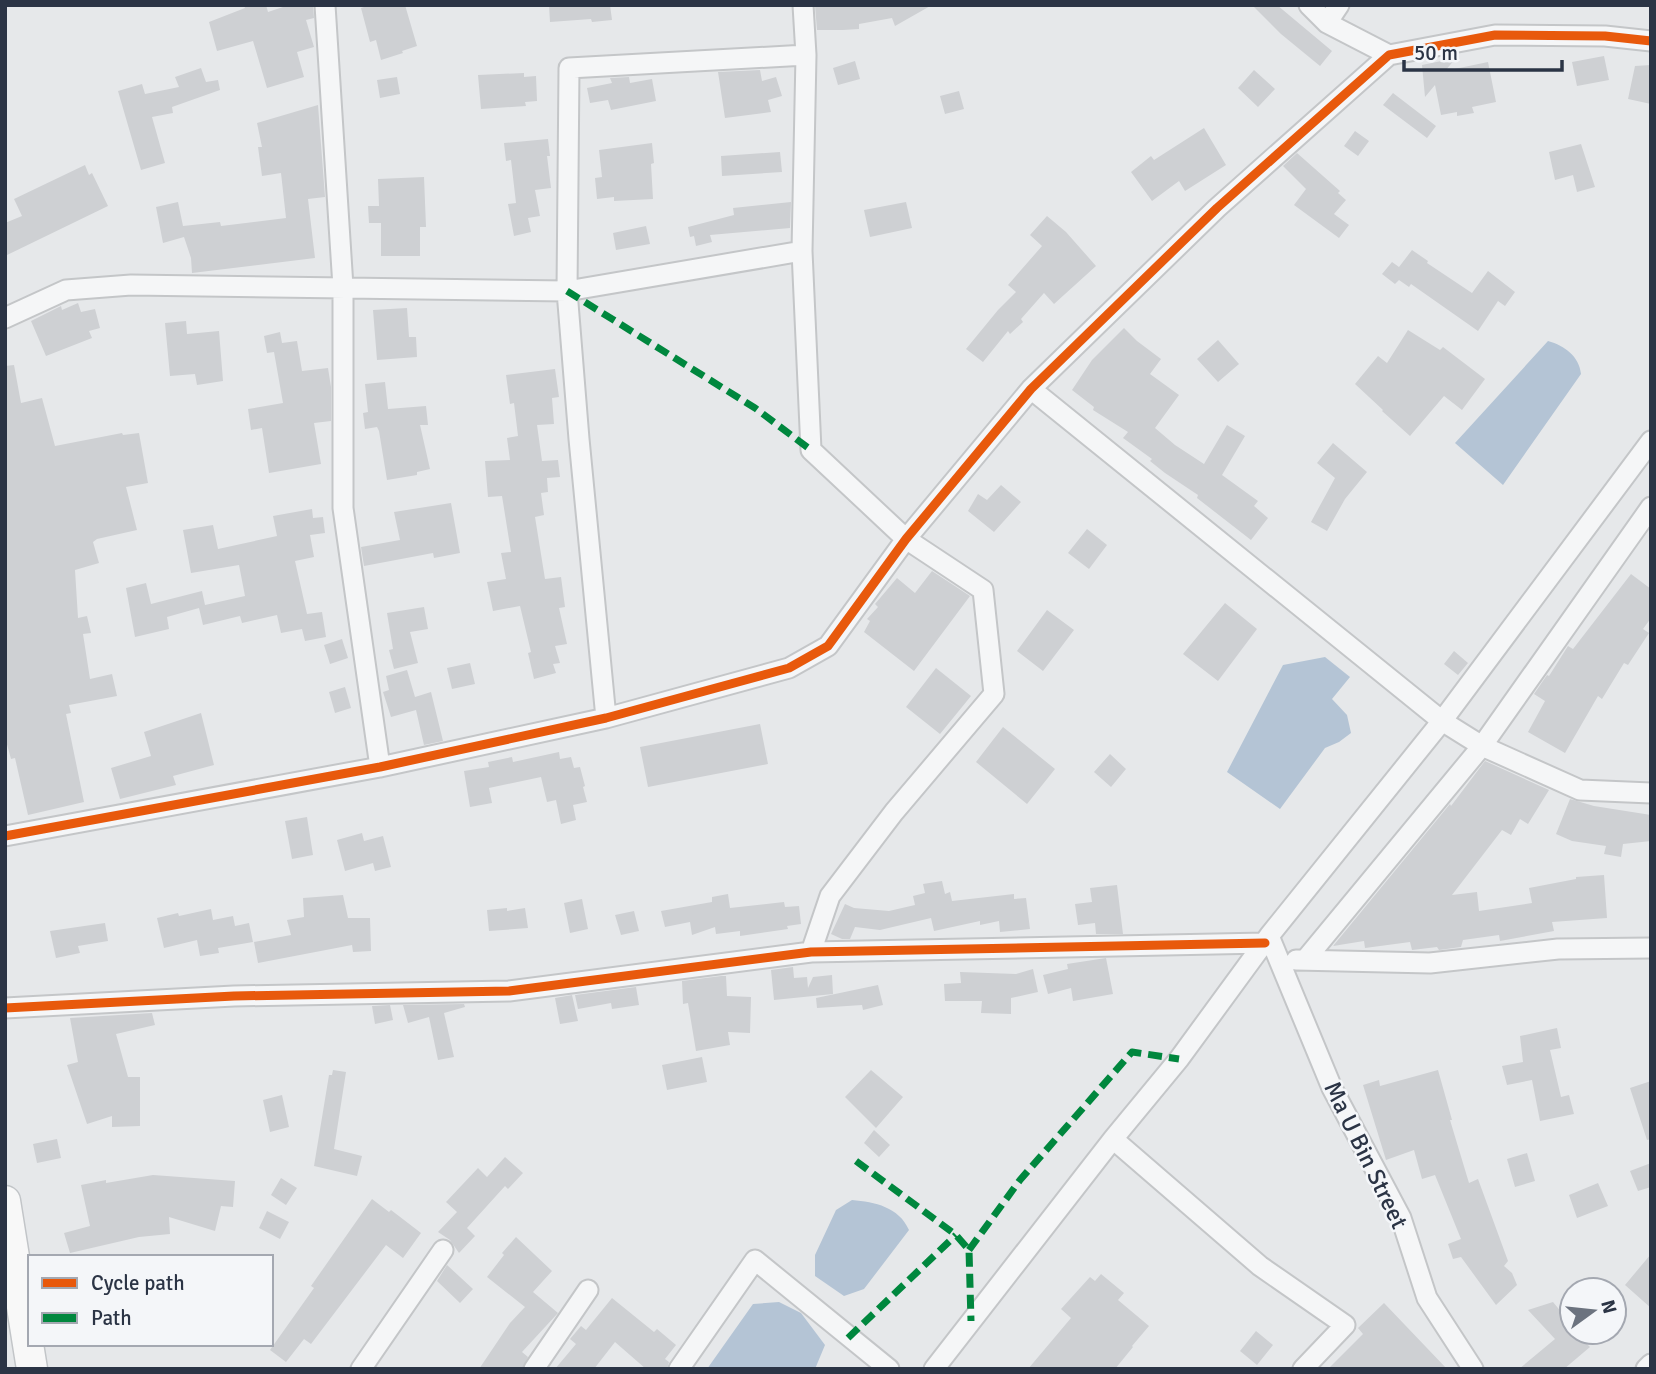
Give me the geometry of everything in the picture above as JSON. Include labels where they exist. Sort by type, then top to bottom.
[{"type":"main road","points":[[5,1201],[28,1344]]},
{"type":"main road","points":[[28,1346],[32,1369]]},
{"type":"street","points":[[325,5],[343,287],[343,508],[380,768]]},
{"type":"street","points":[[803,5],[806,55],[802,251],[811,450],[906,539],[983,590],[994,694],[894,812],[830,896],[811,952]]},
{"type":"street","points":[[1309,5],[1327,23],[1389,55]]},
{"type":"street","points":[[1327,23],[1339,5]]},
{"type":"street","points":[[5,836],[380,768],[606,718],[789,667],[828,646],[906,539],[1031,388],[1217,208],[1389,55],[1495,35],[1605,36],[1651,41]]},
{"type":"street","points":[[606,718],[567,291],[569,68],[806,55]]},
{"type":"street","points":[[5,318],[66,290],[131,285],[567,291],[802,251]]},
{"type":"street","points":[[1031,388],[1442,721],[1482,746],[1580,790],[1651,793]]},
{"type":"street","points":[[934,1369],[1113,1139],[1179,1059],[1267,939],[1442,721],[1651,441]]},
{"type":"street","points":[[1305,960],[1482,746],[1651,507]]},
{"type":"street","points":[[5,1008],[234,996],[509,991],[811,952],[1267,939]]},
{"type":"street","name":"Ma U Bin Street","points":[[1267,939],[1279,959],[1332,1088],[1401,1218],[1427,1298],[1473,1369]]},
{"type":"street","points":[[1279,959],[1430,963],[1558,948],[1651,948]]},
{"type":"street","points":[[1113,1139],[1260,1266],[1345,1325],[1303,1369]]},
{"type":"street","points":[[361,1369],[443,1250]]},
{"type":"street","points":[[679,1369],[755,1260],[889,1369]]},
{"type":"street","points":[[534,1369],[588,1290]]},
{"type":"street","points":[[1646,1369],[1651,1364]]},
{"type":"water","points":[[1548,341],[1570,353],[1581,374],[1503,485],[1455,443]]},
{"type":"water","points":[[1325,657],[1350,677],[1332,699],[1347,715],[1351,733],[1325,748],[1280,809],[1227,772],[1283,665]]},
{"type":"water","points":[[852,1200],[878,1204],[893,1211],[909,1230],[864,1289],[844,1296],[815,1276],[815,1255],[836,1210]]},
{"type":"water","points":[[779,1302],[801,1313],[825,1345],[815,1369],[707,1369],[753,1304]]},
{"type":"building","points":[[244,5],[266,5],[268,12],[289,5],[313,5],[314,18],[306,20],[314,47],[297,52],[304,77],[267,88],[253,41],[217,51],[209,22],[245,8]]},
{"type":"building","points":[[370,5],[405,5],[417,46],[381,60],[376,40],[370,42],[361,8]]},
{"type":"building","points":[[549,5],[610,5],[612,20],[550,22]]},
{"type":"building","points":[[815,5],[932,5],[895,26],[892,18],[859,24],[859,29],[817,30]]},
{"type":"building","points":[[1252,5],[1277,5],[1332,51],[1320,66],[1281,34]]},
{"type":"building","points":[[1604,56],[1609,80],[1577,86],[1572,62]]},
{"type":"building","points":[[1456,58],[1445,71],[1488,62],[1496,102],[1472,107],[1474,113],[1441,115],[1435,85],[1425,97],[1422,65]]},
{"type":"building","points":[[855,61],[860,79],[838,85],[833,68]]},
{"type":"building","points":[[1651,65],[1651,104],[1628,99],[1635,66]]},
{"type":"building","points":[[201,68],[206,82],[218,80],[220,90],[172,107],[173,113],[152,117],[165,163],[141,170],[118,91],[142,84],[145,94],[179,87],[175,77]]},
{"type":"building","points":[[760,70],[762,81],[776,77],[782,96],[768,100],[771,112],[725,118],[718,72]]},
{"type":"building","points":[[1254,70],[1275,89],[1258,107],[1238,88]]},
{"type":"building","points":[[524,73],[524,77],[536,76],[537,101],[525,102],[526,106],[481,109],[478,75]]},
{"type":"building","points":[[397,77],[400,94],[380,98],[377,80]]},
{"type":"building","points":[[629,77],[630,83],[652,79],[656,101],[611,110],[608,100],[590,103],[587,88],[612,83],[610,78]]},
{"type":"building","points":[[959,91],[964,109],[945,114],[940,96]]},
{"type":"building","points":[[1393,93],[1436,126],[1427,138],[1383,105]]},
{"type":"building","points":[[318,105],[325,197],[308,199],[315,258],[192,273],[191,258],[184,237],[163,243],[156,207],[178,202],[183,226],[220,222],[221,226],[286,218],[281,173],[262,176],[258,147],[262,147],[257,123]]},
{"type":"building","points":[[1204,128],[1226,165],[1185,191],[1179,181],[1152,201],[1131,172],[1151,156],[1154,160]]},
{"type":"building","points":[[1355,131],[1369,141],[1358,156],[1344,146]]},
{"type":"building","points":[[548,139],[551,188],[535,190],[540,216],[528,218],[531,232],[514,236],[508,204],[516,203],[511,160],[506,161],[504,143]]},
{"type":"building","points":[[652,143],[653,199],[597,199],[595,178],[602,177],[599,150]]},
{"type":"building","points":[[1581,144],[1595,187],[1577,192],[1573,175],[1555,180],[1549,152]]},
{"type":"building","points":[[780,152],[782,172],[722,176],[721,156]]},
{"type":"building","points":[[1297,153],[1340,191],[1338,193],[1346,200],[1334,214],[1349,225],[1339,238],[1294,205],[1306,189],[1283,166]]},
{"type":"building","points":[[85,165],[89,175],[92,173],[108,206],[5,256],[5,223],[22,216],[14,199]]},
{"type":"building","points":[[424,177],[426,227],[420,227],[420,256],[381,256],[381,223],[369,223],[368,206],[379,206],[378,179]]},
{"type":"building","points":[[791,202],[790,228],[710,235],[712,242],[696,246],[694,236],[690,237],[688,227],[734,215],[733,208]]},
{"type":"building","points":[[906,202],[912,228],[870,237],[864,210]]},
{"type":"building","points":[[1047,216],[1066,232],[1096,266],[1054,304],[1044,293],[1021,319],[1023,322],[1010,334],[1008,331],[983,362],[966,349],[1016,292],[1008,285],[1042,246],[1030,235]]},
{"type":"building","points":[[646,226],[650,244],[616,250],[613,233]]},
{"type":"building","points":[[1412,250],[1472,293],[1488,271],[1515,292],[1505,306],[1498,301],[1478,331],[1411,284],[1409,287],[1399,280],[1395,284],[1382,274],[1392,262],[1399,267]]},
{"type":"building","points":[[78,303],[81,312],[95,309],[100,328],[89,331],[92,338],[46,356],[31,321],[61,306],[62,310]]},
{"type":"building","points":[[407,308],[409,337],[416,337],[417,357],[377,360],[373,310]]},
{"type":"building","points":[[186,321],[187,334],[219,331],[223,381],[197,385],[195,374],[170,376],[165,323]]},
{"type":"building","points":[[1124,328],[1161,359],[1150,374],[1179,395],[1155,428],[1204,464],[1227,425],[1245,436],[1222,475],[1258,501],[1254,506],[1268,518],[1251,540],[1197,498],[1198,495],[1150,461],[1152,459],[1123,438],[1128,432],[1093,410],[1094,407],[1072,390],[1092,360]]},
{"type":"building","points":[[1408,330],[1440,350],[1443,347],[1485,379],[1462,410],[1444,396],[1410,436],[1355,384],[1378,356],[1387,363]]},
{"type":"building","points":[[280,332],[282,343],[297,341],[302,371],[328,368],[331,421],[314,423],[321,464],[269,473],[262,428],[251,430],[248,409],[283,403],[274,352],[267,353],[264,336]]},
{"type":"building","points":[[1218,340],[1239,364],[1218,382],[1197,359]]},
{"type":"building","points":[[14,365],[21,403],[42,398],[55,446],[122,433],[139,433],[148,483],[126,487],[137,530],[97,539],[93,542],[99,563],[75,570],[78,618],[87,616],[91,633],[83,634],[90,679],[112,674],[117,696],[69,705],[71,713],[66,714],[84,802],[28,815],[15,758],[11,759],[5,737],[5,366]]},
{"type":"building","points":[[555,369],[559,397],[552,398],[554,424],[537,425],[542,461],[558,460],[560,477],[547,478],[548,492],[541,493],[544,515],[535,517],[545,579],[561,577],[565,607],[559,608],[567,644],[555,646],[560,663],[553,664],[556,673],[534,679],[528,653],[531,652],[520,606],[493,611],[487,582],[506,579],[501,553],[511,552],[502,496],[488,497],[485,461],[510,460],[507,438],[518,436],[514,403],[510,404],[506,375]]},
{"type":"building","points":[[385,382],[388,409],[426,406],[428,425],[420,425],[430,469],[417,472],[417,475],[387,480],[379,431],[377,427],[365,429],[363,413],[368,412],[365,384]]},
{"type":"building","points":[[1333,443],[1367,472],[1345,499],[1327,531],[1311,522],[1335,478],[1317,463]]},
{"type":"building","points":[[1001,485],[1021,502],[994,532],[968,511],[978,494],[987,500]]},
{"type":"building","points":[[451,503],[460,553],[434,558],[433,553],[364,566],[361,547],[400,540],[394,512]]},
{"type":"building","points":[[312,509],[313,518],[323,517],[325,533],[310,535],[314,557],[295,561],[307,614],[322,612],[326,637],[305,641],[302,629],[281,633],[277,615],[242,623],[240,616],[203,625],[199,608],[167,617],[169,629],[135,637],[126,588],[146,583],[151,604],[202,591],[205,605],[245,596],[239,565],[191,573],[183,530],[213,525],[218,549],[277,536],[273,516]]},
{"type":"building","points":[[1087,529],[1107,545],[1089,569],[1068,553]]},
{"type":"building","points":[[932,571],[970,596],[914,671],[864,632],[870,621],[867,619],[878,607],[875,604],[897,578],[915,593]]},
{"type":"building","points":[[1631,574],[1651,589],[1651,618],[1643,629],[1649,633],[1628,665],[1624,663],[1602,699],[1598,696],[1565,753],[1528,732],[1545,701],[1534,694],[1568,646],[1573,649]]},
{"type":"building","points":[[1225,603],[1257,629],[1218,681],[1183,654]]},
{"type":"building","points":[[424,607],[428,629],[410,632],[418,663],[394,669],[389,650],[393,649],[387,613]]},
{"type":"building","points":[[1047,610],[1074,630],[1043,671],[1017,651]]},
{"type":"building","points":[[342,639],[348,658],[330,664],[324,645]]},
{"type":"building","points":[[1454,651],[1468,663],[1458,675],[1444,664]]},
{"type":"building","points":[[470,663],[475,684],[452,689],[447,668]]},
{"type":"building","points":[[936,668],[971,696],[940,734],[906,707]]},
{"type":"building","points":[[407,670],[415,697],[431,692],[443,741],[424,745],[416,710],[391,717],[383,692],[389,690],[386,676]]},
{"type":"building","points":[[345,687],[351,708],[335,713],[329,692]]},
{"type":"building","points":[[201,713],[214,765],[173,776],[176,785],[120,799],[111,768],[151,756],[144,732]]},
{"type":"building","points":[[760,724],[768,764],[648,787],[640,747]]},
{"type":"building","points":[[1003,727],[1055,769],[1027,804],[976,762]]},
{"type":"building","points":[[559,752],[560,759],[571,757],[574,768],[580,767],[585,786],[583,787],[587,802],[573,805],[576,820],[561,824],[556,800],[547,802],[541,777],[489,788],[492,803],[470,807],[464,771],[489,767],[488,762],[512,757],[513,762]]},
{"type":"building","points":[[1110,754],[1126,769],[1111,787],[1094,772]]},
{"type":"building","points":[[1485,761],[1549,790],[1528,824],[1520,819],[1511,835],[1502,830],[1452,895],[1477,892],[1479,911],[1532,903],[1529,888],[1576,877],[1604,875],[1607,918],[1552,922],[1554,931],[1500,941],[1499,935],[1463,940],[1461,947],[1439,950],[1437,947],[1412,950],[1410,942],[1365,948],[1364,941],[1333,946],[1450,804],[1451,806]]},
{"type":"building","points":[[1570,799],[1594,806],[1651,815],[1651,841],[1623,844],[1621,857],[1604,854],[1606,846],[1572,841],[1556,834]]},
{"type":"building","points":[[307,817],[313,855],[292,859],[285,821]]},
{"type":"building","points":[[362,833],[364,841],[383,836],[391,867],[375,871],[373,863],[345,871],[337,840]]},
{"type":"building","points":[[942,881],[945,894],[950,892],[952,901],[1014,894],[1014,899],[1026,898],[1030,929],[1000,932],[999,921],[980,925],[980,921],[934,931],[931,918],[880,930],[855,927],[850,939],[831,934],[845,904],[854,908],[889,911],[915,905],[913,896],[925,893],[923,884]]},
{"type":"building","points":[[1117,885],[1123,934],[1096,934],[1095,923],[1078,925],[1075,904],[1092,902],[1090,888]]},
{"type":"building","points":[[728,894],[730,908],[784,902],[785,907],[799,906],[801,924],[787,926],[788,929],[740,936],[740,931],[716,934],[715,927],[692,935],[690,922],[665,927],[661,911],[712,902],[712,897]]},
{"type":"building","points":[[343,895],[348,918],[370,918],[371,951],[353,952],[352,945],[258,963],[254,942],[291,935],[287,920],[304,917],[303,898]]},
{"type":"building","points":[[582,899],[588,929],[570,933],[564,903]]},
{"type":"building","points":[[507,908],[507,911],[525,908],[528,928],[489,931],[487,910]]},
{"type":"building","points":[[211,909],[213,920],[233,916],[235,926],[249,923],[253,942],[218,948],[219,953],[200,956],[197,940],[164,948],[157,918]]},
{"type":"building","points":[[634,911],[639,931],[621,935],[615,915]]},
{"type":"building","points":[[105,923],[108,941],[78,946],[80,953],[56,958],[50,931]]},
{"type":"building","points":[[1106,958],[1113,994],[1073,1001],[1071,988],[1048,994],[1043,975],[1068,969],[1067,964]]},
{"type":"building","points":[[793,967],[794,978],[807,977],[808,988],[813,977],[832,975],[833,994],[774,1000],[771,970]]},
{"type":"building","points":[[1033,969],[1038,992],[1011,998],[1011,1014],[981,1013],[982,1001],[945,1001],[944,984],[961,983],[960,972],[1016,974]]},
{"type":"building","points":[[726,976],[727,996],[751,997],[750,1033],[728,1032],[730,1045],[696,1051],[688,1003],[683,1004],[682,981]]},
{"type":"building","points":[[878,985],[883,1005],[863,1010],[862,1005],[817,1008],[816,998]]},
{"type":"building","points":[[636,987],[639,1005],[612,1009],[611,1003],[578,1009],[575,995]]},
{"type":"building","points":[[572,995],[578,1021],[560,1024],[555,998]]},
{"type":"building","points":[[464,1004],[465,1007],[444,1013],[454,1057],[438,1060],[429,1017],[408,1023],[403,1005]]},
{"type":"building","points":[[390,1005],[393,1020],[375,1024],[372,1006]]},
{"type":"building","points":[[152,1013],[155,1025],[116,1034],[128,1077],[140,1077],[140,1126],[112,1127],[112,1116],[87,1124],[67,1065],[78,1062],[70,1018]]},
{"type":"building","points":[[1557,1028],[1561,1048],[1550,1050],[1561,1097],[1569,1095],[1574,1114],[1540,1121],[1532,1080],[1507,1085],[1502,1066],[1523,1062],[1520,1036]]},
{"type":"building","points":[[702,1057],[707,1082],[667,1090],[662,1065]]},
{"type":"building","points":[[333,1070],[346,1072],[334,1149],[362,1156],[357,1176],[314,1166],[329,1075],[332,1075]]},
{"type":"building","points":[[871,1070],[903,1097],[876,1128],[845,1097]]},
{"type":"building","points":[[1438,1070],[1469,1183],[1478,1179],[1508,1261],[1504,1266],[1512,1273],[1517,1285],[1496,1305],[1461,1257],[1453,1259],[1448,1244],[1461,1239],[1435,1175],[1422,1179],[1414,1150],[1386,1160],[1363,1085],[1379,1080],[1380,1086]]},
{"type":"building","points":[[1651,1081],[1651,1139],[1647,1140],[1630,1088]]},
{"type":"building","points":[[282,1095],[289,1127],[270,1132],[263,1100]]},
{"type":"building","points":[[874,1130],[890,1145],[879,1157],[864,1143]]},
{"type":"building","points":[[57,1139],[61,1158],[37,1163],[33,1144]]},
{"type":"building","points":[[1527,1153],[1535,1181],[1515,1187],[1507,1159]]},
{"type":"building","points":[[505,1157],[523,1173],[508,1189],[505,1186],[467,1228],[475,1236],[459,1253],[450,1240],[438,1232],[457,1212],[446,1202],[478,1168],[487,1177]]},
{"type":"building","points":[[1651,1163],[1651,1187],[1638,1191],[1630,1171]]},
{"type":"building","points":[[153,1175],[235,1181],[233,1207],[221,1206],[215,1231],[169,1217],[170,1234],[139,1237],[70,1253],[64,1233],[90,1226],[81,1185]]},
{"type":"building","points":[[281,1178],[297,1188],[286,1205],[271,1195]]},
{"type":"building","points":[[1598,1183],[1608,1206],[1577,1218],[1569,1195]]},
{"type":"building","points":[[372,1199],[421,1233],[403,1258],[386,1245],[311,1344],[304,1339],[286,1362],[270,1350],[314,1288],[311,1286]]},
{"type":"building","points":[[267,1211],[289,1222],[280,1239],[259,1228]]},
{"type":"building","points":[[516,1237],[552,1271],[533,1292],[558,1313],[522,1352],[528,1357],[522,1369],[479,1369],[510,1323],[525,1307],[487,1277]]},
{"type":"building","points":[[1651,1254],[1651,1308],[1628,1288],[1628,1281]]},
{"type":"building","points":[[447,1265],[473,1289],[460,1303],[437,1281]]},
{"type":"building","points":[[1101,1274],[1124,1293],[1118,1300],[1149,1326],[1133,1347],[1115,1369],[1028,1369],[1071,1318],[1061,1309],[1090,1277],[1095,1281]]},
{"type":"building","points":[[612,1298],[654,1332],[657,1329],[676,1345],[665,1359],[669,1362],[667,1369],[646,1369],[615,1342],[594,1369],[555,1369],[576,1344],[570,1339],[581,1326],[586,1330]]},
{"type":"building","points":[[1553,1302],[1558,1308],[1558,1346],[1590,1347],[1564,1369],[1519,1369],[1555,1339],[1528,1310]]},
{"type":"building","points":[[1384,1303],[1447,1369],[1328,1369],[1363,1334],[1358,1328]]},
{"type":"building","points":[[1256,1331],[1273,1345],[1257,1365],[1240,1351]]},
{"type":"marked path","points":[[567,291],[755,408],[811,450]]},
{"type":"marked path","points":[[969,1250],[1020,1180],[1132,1052],[1179,1059]]},
{"type":"marked path","points":[[856,1161],[956,1235],[969,1250],[971,1321]]},
{"type":"marked path","points":[[848,1338],[956,1235]]},
{"type":"cycle path","points":[[5,836],[380,767],[606,718],[789,668],[828,646],[906,539],[1031,389],[1217,208],[1389,55],[1495,35],[1605,36],[1651,41]]},
{"type":"cycle path","points":[[5,1008],[234,996],[509,991],[811,952],[1265,943]]}]
